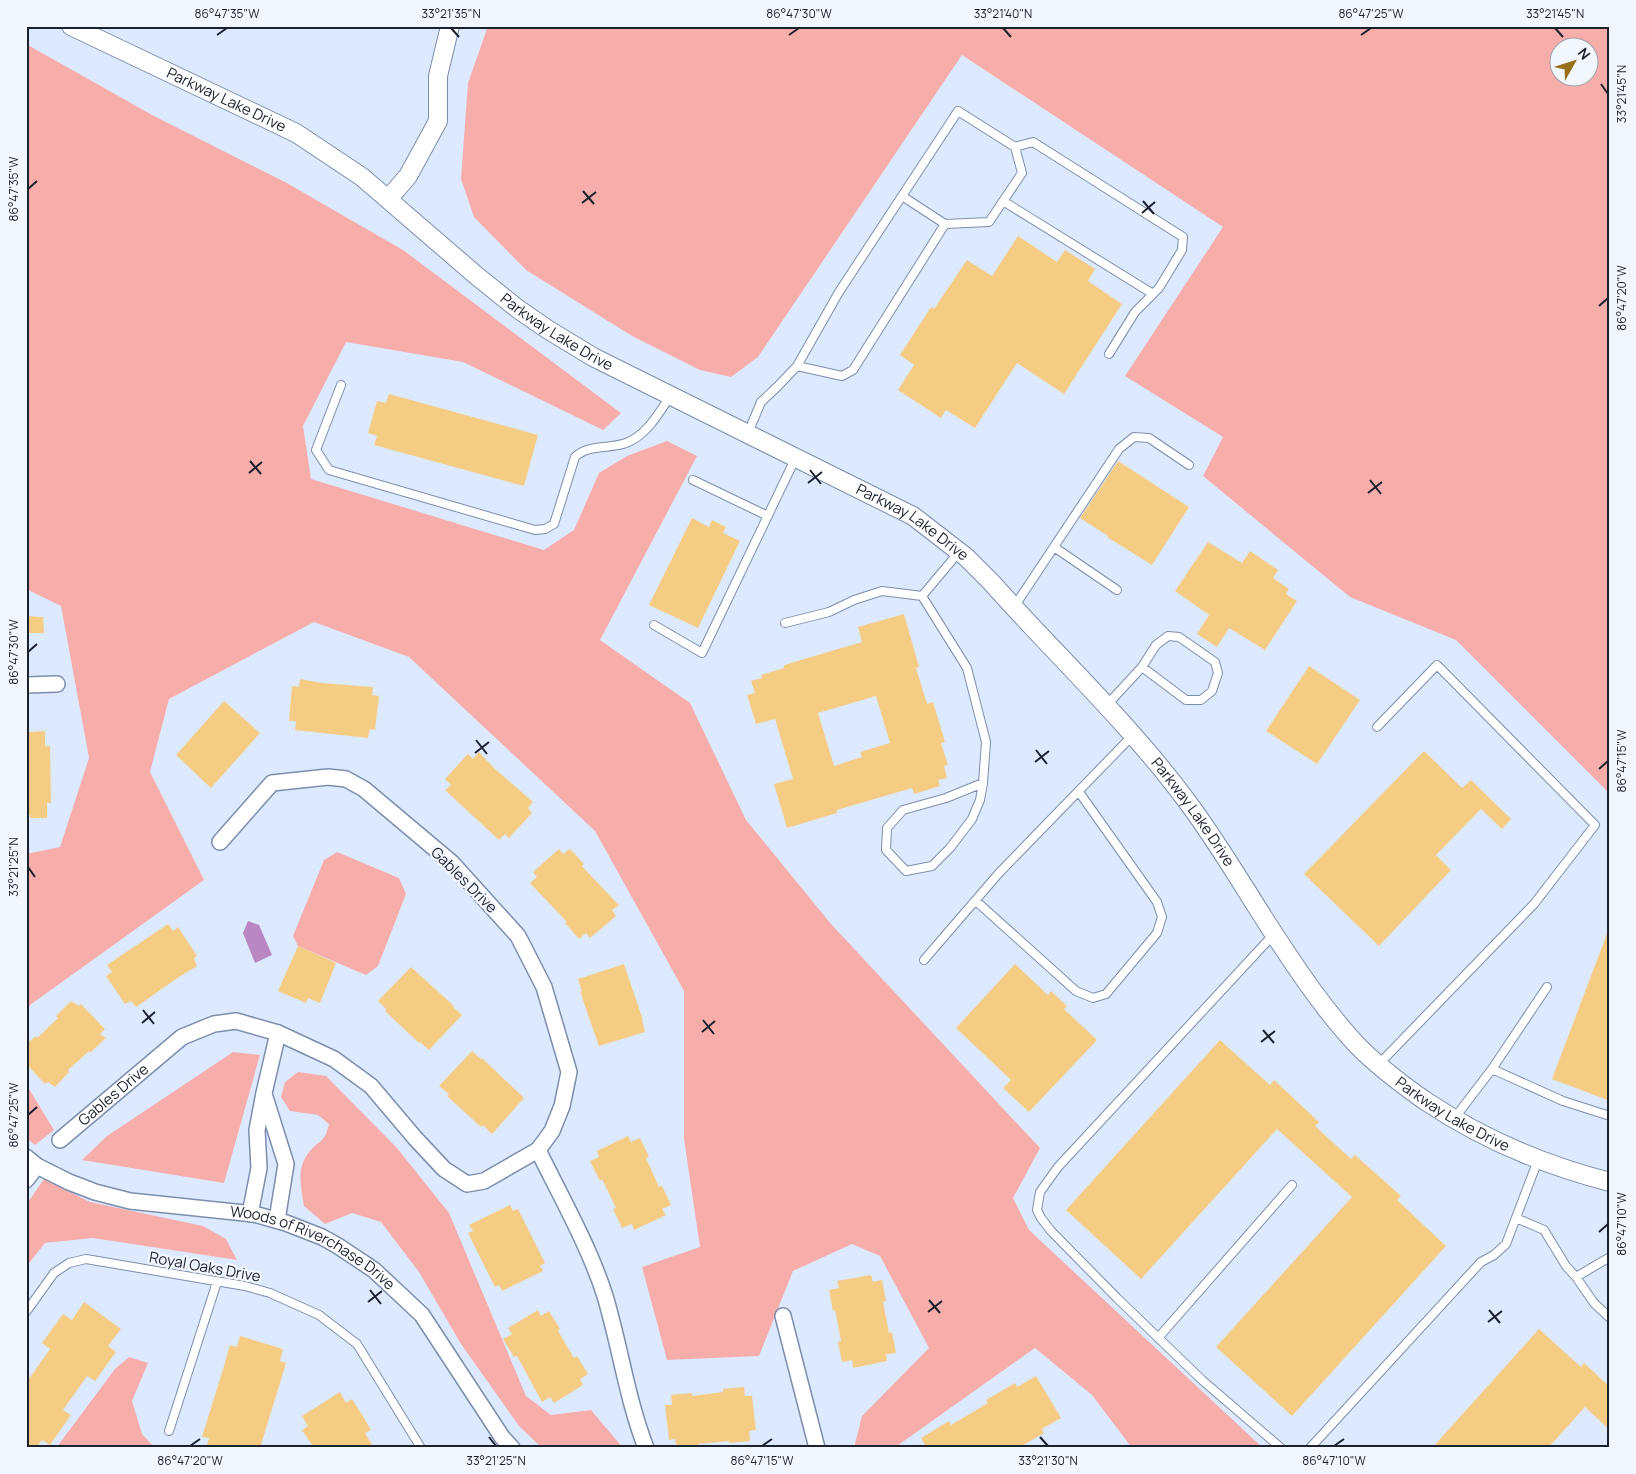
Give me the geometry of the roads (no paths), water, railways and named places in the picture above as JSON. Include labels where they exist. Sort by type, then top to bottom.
[{"type":"street","name":"Parkway Lake Drive","points":[[71,26],[296,133],[362,177],[478,277],[547,329],[594,357],[913,516],[959,552],[991,582],[1133,735],[1208,829],[1286,953],[1356,1044],[1408,1089],[1453,1120],[1497,1143],[1538,1160],[1571,1172],[1610,1182]]},
{"type":"street","points":[[388,198],[408,176],[438,121],[438,76],[450,26]]},
{"type":"street","points":[[26,684],[57,684]]},
{"type":"street","name":"Gables Drive","points":[[60,1140],[182,1037],[214,1024],[236,1022],[278,1033],[334,1060],[372,1086],[415,1138],[444,1169],[467,1184],[484,1181],[538,1150],[552,1131],[562,1106],[569,1072],[544,987],[518,936],[452,863],[364,789],[346,779],[328,777],[272,783],[220,842]]},
{"type":"street","points":[[250,1214],[259,1168],[257,1130],[278,1033]]},
{"type":"street","points":[[264,1093],[286,1164],[277,1220]]},
{"type":"street","points":[[538,1150],[588,1254],[607,1306],[635,1420],[646,1448]]},
{"type":"street","points":[[26,1180],[32,1161]]},
{"type":"street","name":"Woods of Riverchase Drive","points":[[32,1161],[69,1182],[95,1192],[130,1201],[250,1214],[277,1220],[330,1242],[374,1270],[426,1322],[502,1438],[512,1448]]},
{"type":"street","points":[[783,1316],[817,1448]]},
{"type":"lane","points":[[748,433],[761,402],[797,366],[839,292],[902,196],[958,111],[1014,147],[1022,173],[989,222],[946,224],[902,196]]},
{"type":"lane","points":[[1014,147],[1033,142],[1183,237],[1182,250],[1159,288],[1135,312],[1109,354]]},
{"type":"lane","points":[[1003,201],[1153,294]]},
{"type":"lane","points":[[797,366],[842,376],[853,370],[946,224]]},
{"type":"lane","points":[[341,385],[316,450],[329,470],[535,530],[545,529],[554,524],[575,457],[581,451],[627,443],[648,429],[671,395]]},
{"type":"lane","points":[[1014,607],[1119,449],[1134,437],[1149,438],[1189,465]]},
{"type":"lane","points":[[654,625],[702,653],[796,457]]},
{"type":"lane","points":[[693,480],[768,516]]},
{"type":"lane","points":[[1054,547],[1116,590]]},
{"type":"lane","points":[[922,596],[959,552]]},
{"type":"lane","points":[[785,623],[828,612],[854,600],[882,591],[922,596]]},
{"type":"lane","points":[[922,596],[967,668],[986,742],[983,783],[980,800],[972,819],[950,848],[932,866],[906,871],[886,850],[887,828],[903,810],[946,798],[983,783]]},
{"type":"lane","points":[[1106,706],[1142,667],[1156,645],[1168,636],[1179,636],[1215,662],[1218,673],[1212,692],[1201,700],[1186,700],[1142,667]]},
{"type":"lane","points":[[1377,726],[1437,665],[1595,825],[1534,904],[1378,1065]]},
{"type":"lane","points":[[924,960],[1000,873],[1133,735]]},
{"type":"lane","points":[[976,900],[1076,991],[1093,998],[1106,994],[1157,933],[1162,917],[1157,902],[1079,792]]},
{"type":"lane","points":[[1274,934],[1058,1167],[1040,1192],[1037,1210],[1051,1231],[1158,1338],[1202,1380],[1281,1448]]},
{"type":"lane","points":[[1453,1120],[1492,1069],[1547,987]]},
{"type":"lane","points":[[1492,1069],[1563,1101],[1610,1116]]},
{"type":"lane","points":[[1310,1448],[1480,1262],[1494,1255],[1506,1244],[1538,1160]]},
{"type":"lane","points":[[1158,1338],[1292,1185]]},
{"type":"lane","points":[[1516,1218],[1544,1230],[1566,1266],[1576,1276],[1594,1303],[1610,1318]]},
{"type":"lane","points":[[1576,1276],[1610,1257]]},
{"type":"lane","name":"Royal Oaks Drive","points":[[26,1312],[54,1273],[69,1263],[86,1259],[270,1293],[319,1314],[357,1344],[421,1448]]},
{"type":"lane","points":[[170,1431],[217,1282]]}]
